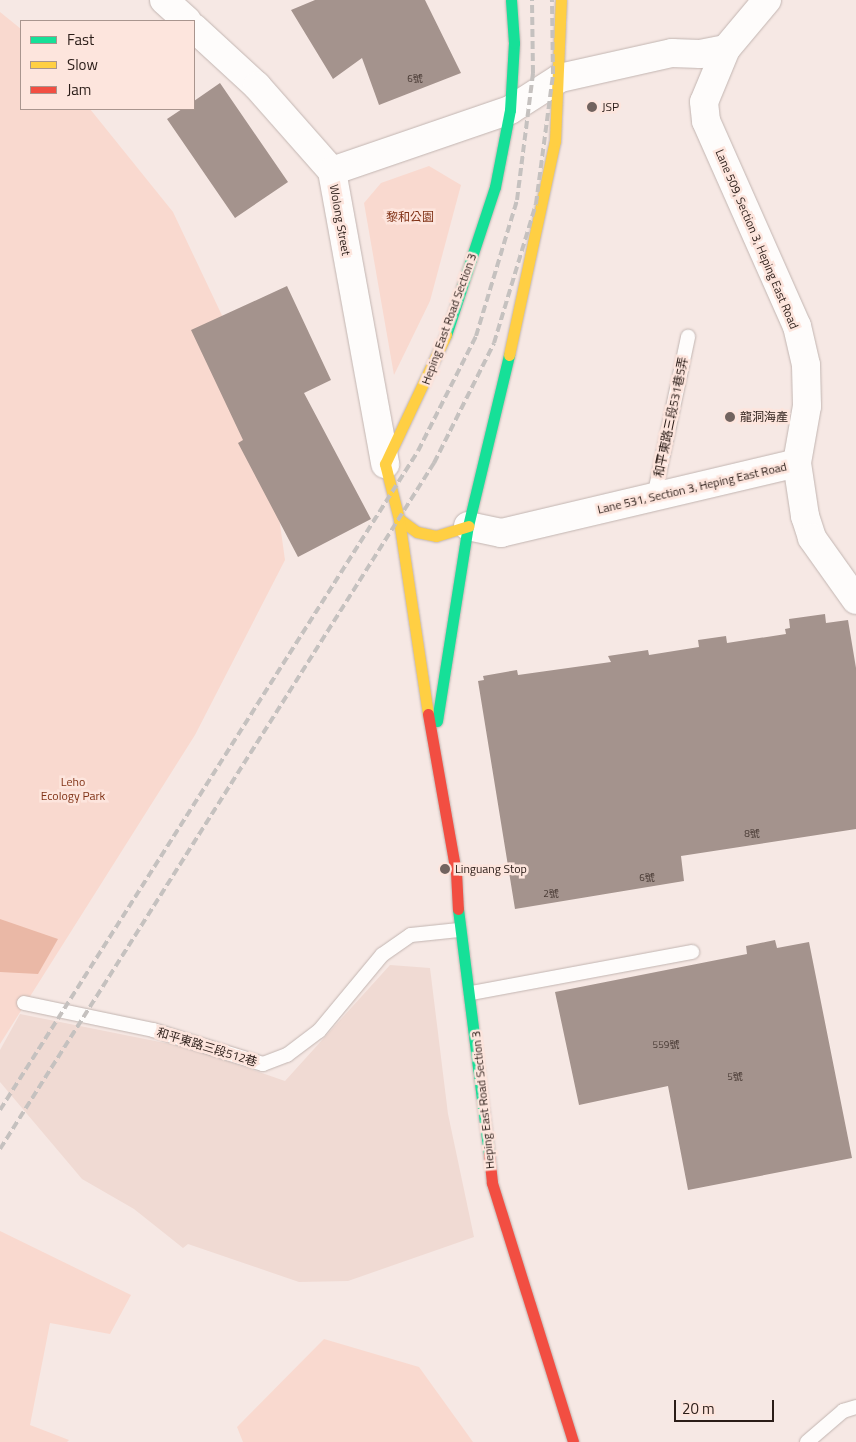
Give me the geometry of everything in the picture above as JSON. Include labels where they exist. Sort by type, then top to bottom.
[{"type":"main road","name":"Heping East Road Section 3","points":[[511,0],[514,43],[510,110],[495,187],[444,341],[385,464],[399,519],[433,750],[456,872],[459,930],[471,993],[492,1183],[573,1442]]},
{"type":"main road","name":"Heping East Road Section 3","points":[[433,750],[468,526],[533,254],[555,141],[560,78],[561,0]]},
{"type":"main road","points":[[399,519],[417,532],[436,536],[468,526]]},
{"type":"street","points":[[164,0],[186,20]]},
{"type":"street","name":"Lane 509, Section 3, Heping East Road","points":[[767,0],[726,49],[704,102],[706,121],[796,326],[806,364],[807,406],[797,463]]},
{"type":"street","name":"Wolong Street","points":[[195,29],[257,86],[332,171],[385,464]]},
{"type":"street","points":[[332,171],[510,110],[560,78],[672,53],[700,54],[726,49]]},
{"type":"street","name":"Lane 531, Section 3, Heping East Road","points":[[468,526],[500,533],[797,463],[805,516],[812,538],[856,600]]},
{"type":"lane","name":"和平東路三段531巷5弄","points":[[654,497],[688,337]]},
{"type":"lane","name":"和平東路三段512巷","points":[[24,1003],[153,1030],[263,1064],[287,1055],[319,1031],[382,955],[411,935],[459,930]]},
{"type":"lane","points":[[471,993],[692,952]]},
{"type":"lane","points":[[807,1442],[843,1411],[856,1407]]},
{"type":"shaded area","points":[[0,919],[58,939],[38,974],[0,972]]},
{"type":"shaded area","points":[[390,965],[430,968],[448,1114],[474,1237],[348,1281],[299,1282],[188,1244],[183,1248],[134,1209],[82,1179],[0,1082],[0,1050],[20,1014],[190,1048],[285,1081]]},
{"type":"green space","name":"Leho Ecology Park","points":[[0,12],[20,28],[20,110],[91,110],[173,212],[263,402],[285,560],[195,735],[0,1044]]},
{"type":"green space","name":"黎和公園","points":[[429,166],[461,185],[430,301],[394,375],[364,203],[381,183]]},
{"type":"green space","points":[[0,1231],[131,1295],[110,1334],[50,1323],[30,1425],[69,1440],[67,1442],[0,1442]]},
{"type":"green space","points":[[324,1339],[419,1367],[473,1442],[243,1442],[237,1427]]},
{"type":"building","points":[[315,0],[425,0],[461,73],[379,105],[362,58],[333,79],[291,10]]},
{"type":"building","points":[[220,83],[288,182],[235,218],[167,119],[180,110],[195,110],[195,100]]},
{"type":"building","points":[[287,286],[331,380],[304,393],[371,519],[298,557],[238,443],[243,440],[191,330]]},
{"type":"building","points":[[825,614],[826,623],[848,620],[856,668],[856,829],[681,856],[684,881],[515,909],[478,681],[484,680],[483,676],[517,670],[518,675],[611,662],[608,656],[648,650],[649,655],[699,647],[698,640],[726,636],[727,643],[786,634],[785,629],[790,628],[789,619]]},
{"type":"building","points":[[775,940],[777,948],[809,942],[852,1158],[688,1190],[668,1086],[579,1105],[555,992],[747,954],[746,946]]},
{"type":"railway","points":[[0,1110],[418,451],[476,336],[517,200],[533,73],[532,0]]},
{"type":"railway","points":[[0,1149],[434,463],[494,343],[536,204],[553,74],[552,0]]},
{"type":"traffic: fast","points":[[446,335],[495,187],[510,110],[514,43],[511,0]]},
{"type":"traffic: fast","points":[[437,721],[468,526],[509,355]]},
{"type":"traffic: fast","points":[[458,909],[489,1154]]},
{"type":"traffic: slow","points":[[509,355],[555,141],[561,0]]},
{"type":"traffic: slow","points":[[428,714],[399,519],[385,464],[446,335]]},
{"type":"traffic: slow","points":[[399,519],[417,532],[436,536],[468,526]]},
{"type":"traffic: jam","points":[[428,714],[456,872],[458,909]]},
{"type":"traffic: jam","points":[[489,1154],[492,1183],[573,1442]]},
{"type":"place","name":"JSP","points":[[592,107]]},
{"type":"place","name":"龍洞海產","points":[[730,417]]},
{"type":"place","name":"Linguang Stop","points":[[445,869]]}]
